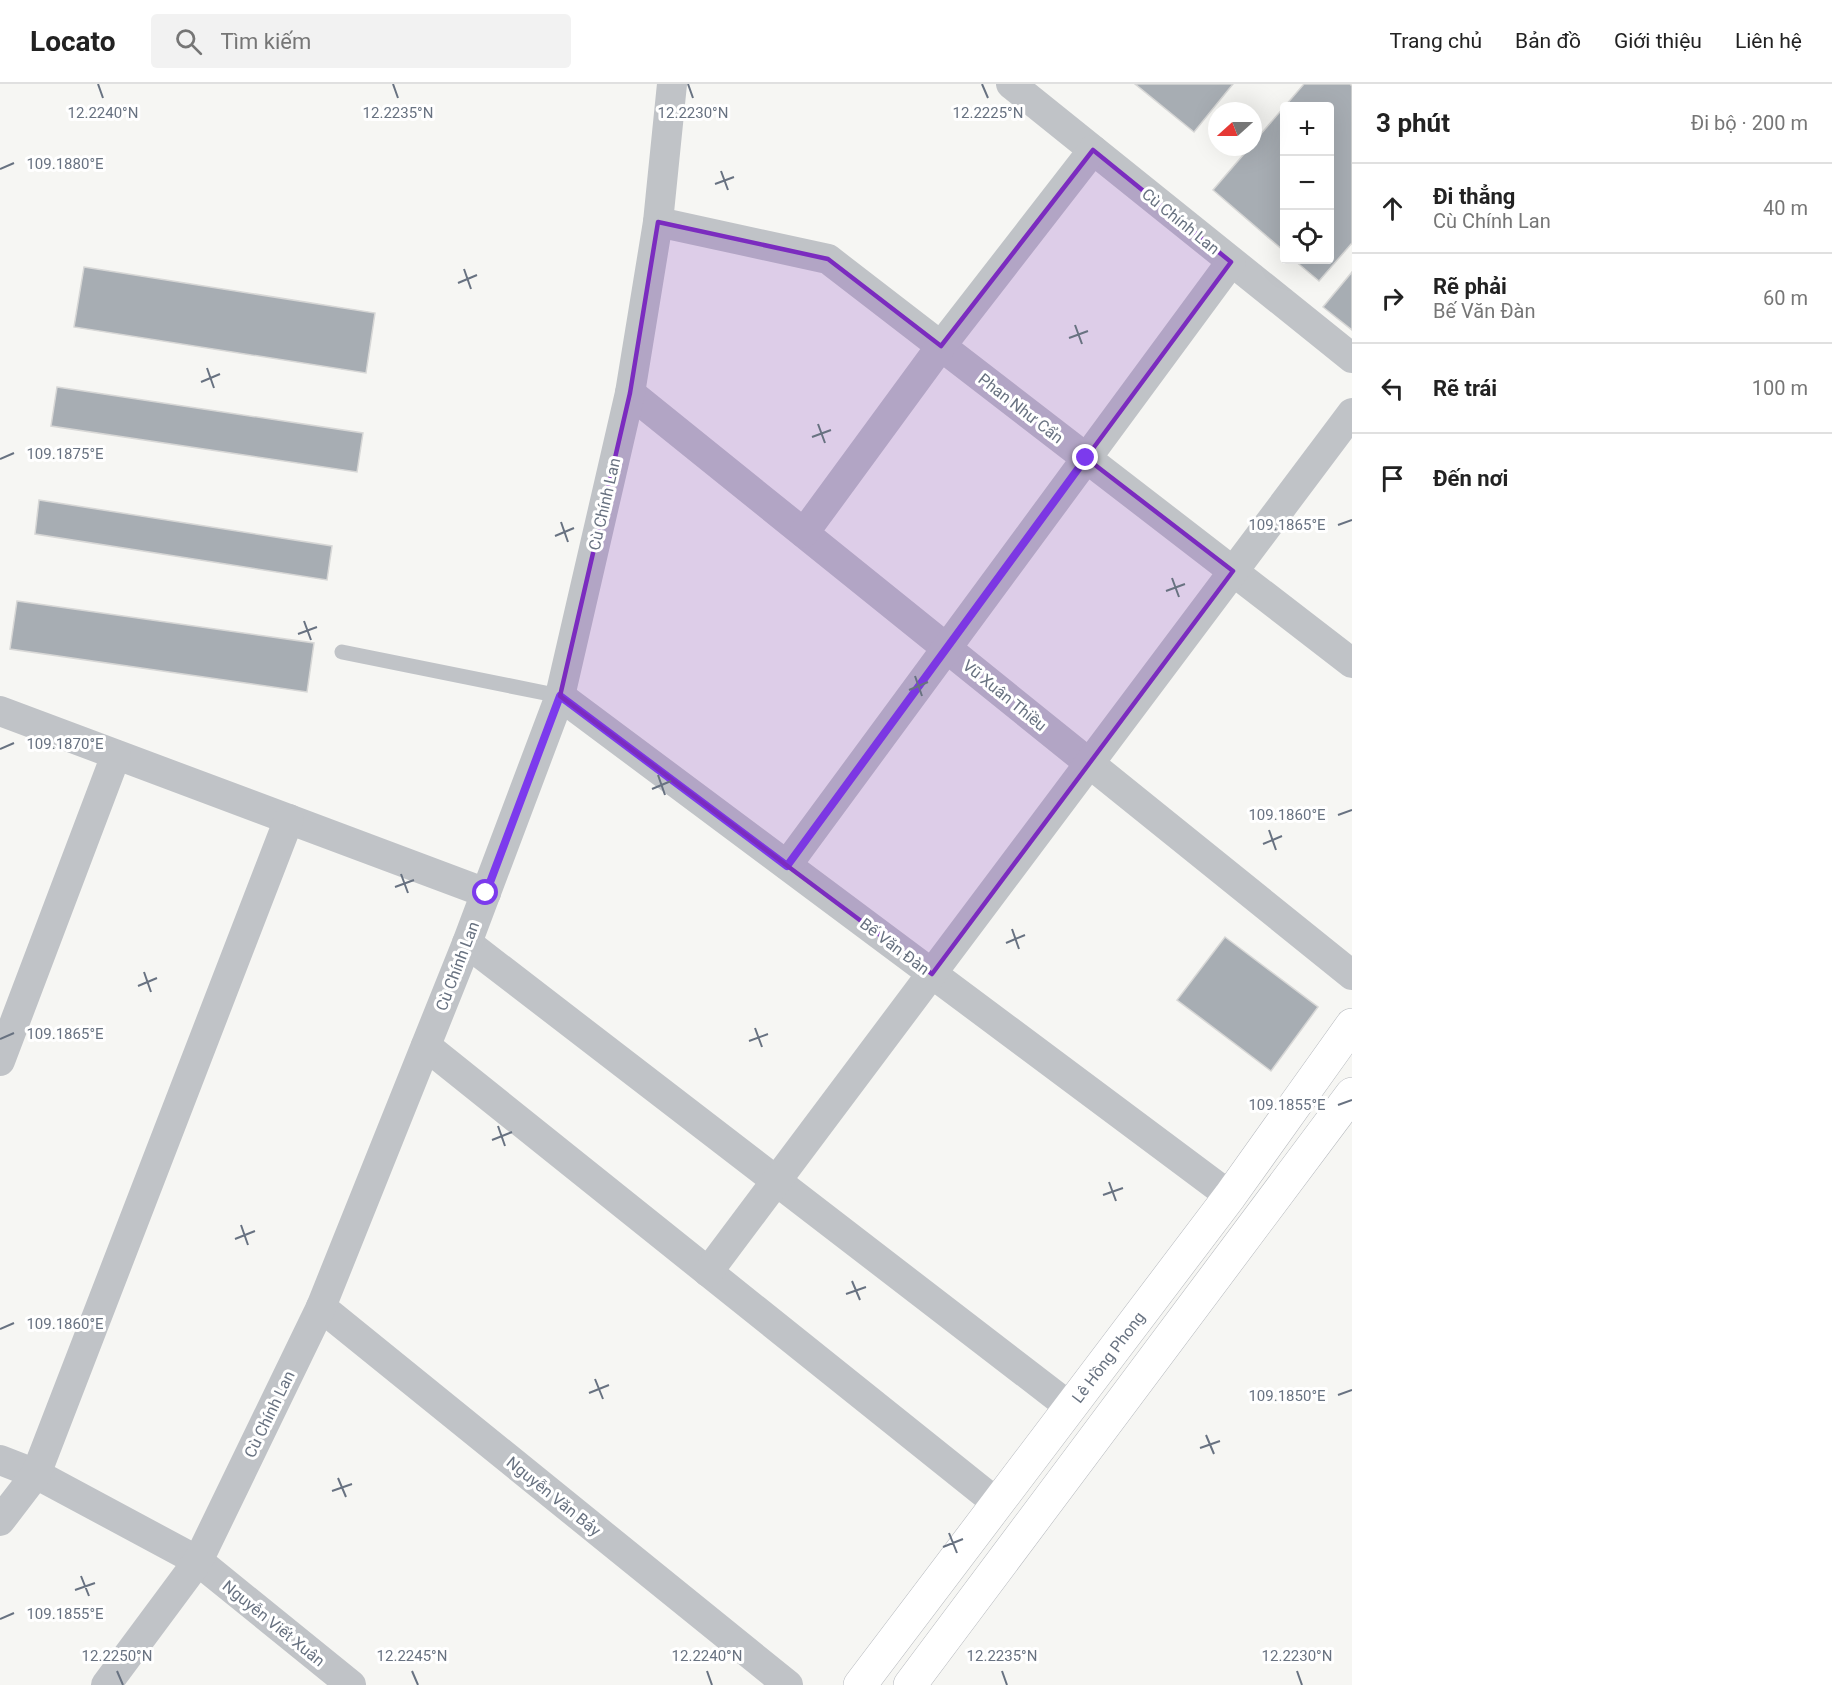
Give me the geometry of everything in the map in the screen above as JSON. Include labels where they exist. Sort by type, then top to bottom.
[{"type":"main road","name":"Lê Hồng Phong","points":[[860,1685],[1230,1197],[1352,1025]]},
{"type":"main road","points":[[910,1685],[1352,1094]]},
{"type":"main road","points":[[1230,1197],[1259,1219]]},
{"type":"street","name":"Cù Chính Lan","points":[[106,1685],[198,1561],[321,1307],[486,893],[560,696],[630,393],[658,222],[672,84]]},
{"type":"street","name":"Cù Chính Lan","points":[[1011,84],[1352,358]]},
{"type":"street","points":[[804,534],[942,346],[1093,150]]},
{"type":"street","name":"Phan Như Cẩn","points":[[658,222],[828,258],[1352,663]]},
{"type":"street","points":[[787,866],[1231,262]]},
{"type":"street","name":"Vũ Xuân Thiều","points":[[630,393],[1352,975]]},
{"type":"street","points":[[708,1272],[1352,413]]},
{"type":"street","name":"Bế Văn Đàn","points":[[560,696],[1230,1197]]},
{"type":"street","points":[[0,711],[486,893]]},
{"type":"street","points":[[0,1061],[116,755]]},
{"type":"street","points":[[0,1521],[36,1474],[289,819]]},
{"type":"street","points":[[466,943],[1070,1407]]},
{"type":"street","points":[[426,1046],[998,1504]]},
{"type":"street","name":"Nguyễn Văn Bảy","points":[[321,1307],[788,1685]]},
{"type":"street","name":"Nguyễn Viết Xuân","points":[[0,1460],[36,1474],[198,1561],[351,1685]]},
{"type":"lane","points":[[342,652],[560,696]]},
{"type":"highlighted area","points":[[1093,150],[1231,262],[1086,458],[1233,571],[932,974],[560,696],[630,393],[658,222],[828,259],[941,346]]},
{"type":"building","points":[[1135,84],[1233,84],[1218,102],[1208,102],[1208,115],[1194,132]]},
{"type":"building","points":[[1304,84],[1350,84],[1352,86],[1352,243],[1334,264],[1334,102],[1288,102]]},
{"type":"building","points":[[1280,112],[1280,248],[1213,190],[1242,156],[1262,156],[1262,133]]},
{"type":"building","points":[[1299,264],[1334,264],[1319,281]]},
{"type":"building","points":[[84,267],[375,313],[366,373],[74,327]]},
{"type":"building","points":[[1352,272],[1352,330],[1323,307]]},
{"type":"building","points":[[57,387],[363,433],[357,472],[51,426]]},
{"type":"building","points":[[39,500],[332,546],[327,580],[35,534]]},
{"type":"building","points":[[17,601],[314,643],[307,692],[10,649]]},
{"type":"building","points":[[1225,937],[1318,1007],[1271,1071],[1177,1000]]},
{"type":"route","points":[[486,893],[560,696],[787,866],[1086,458]]}]
